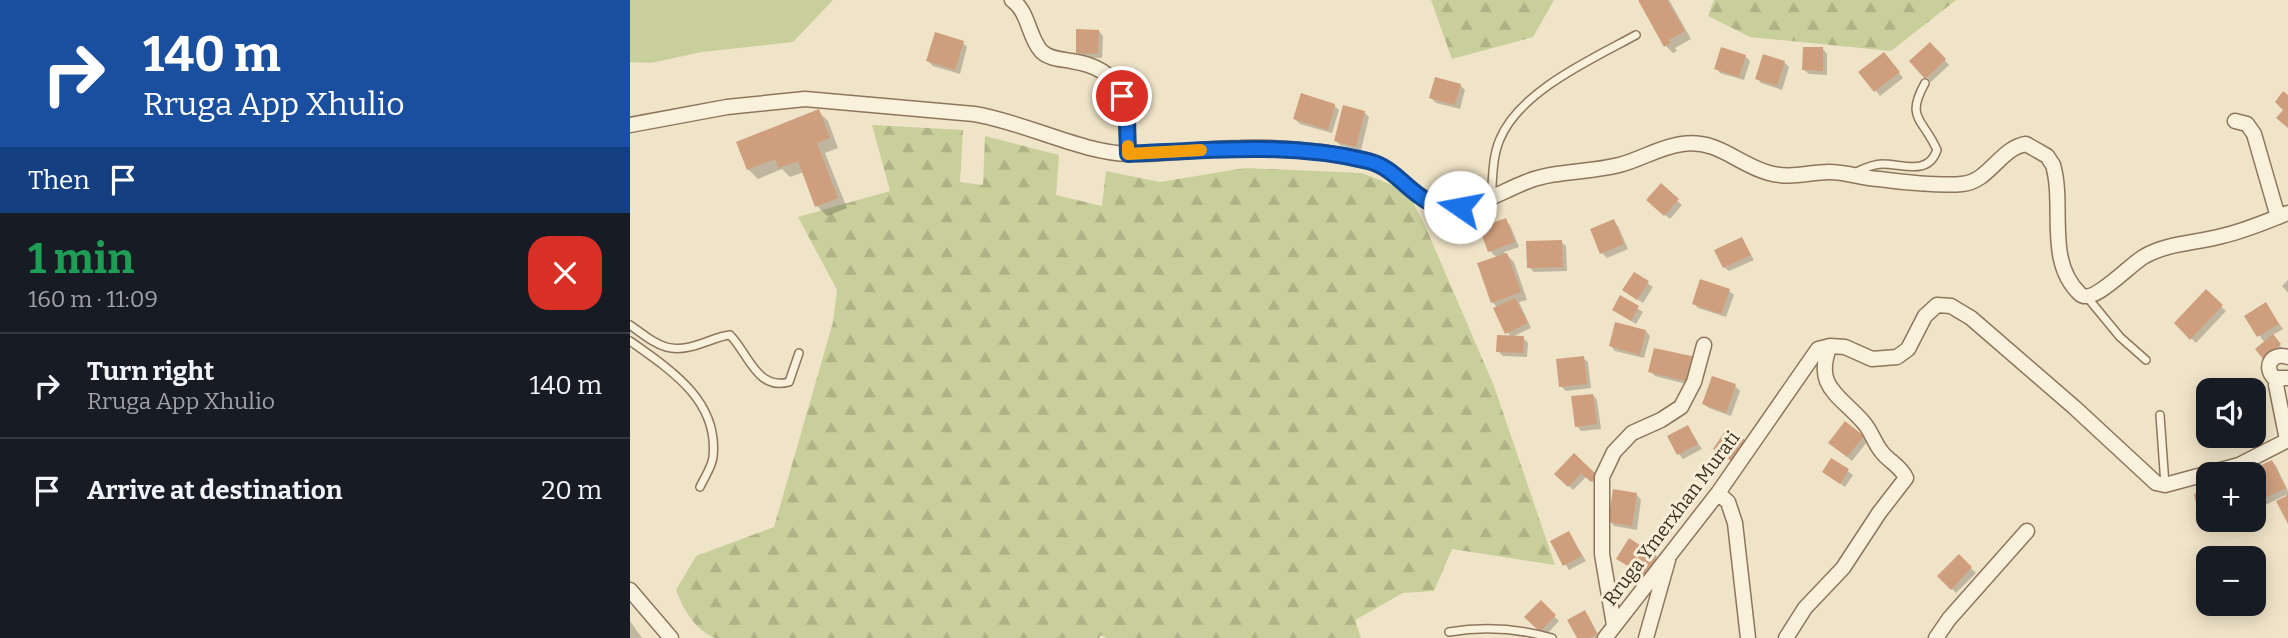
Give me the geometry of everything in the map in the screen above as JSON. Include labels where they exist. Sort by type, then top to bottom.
[{"type":"street","points":[[1012,0],[1025,15],[1041,51],[1052,58],[1096,66],[1103,69],[1115,82],[1122,96],[1127,120],[1128,154]]},
{"type":"street","points":[[630,125],[727,107],[822,99],[1000,118],[1095,148],[1128,154],[1242,148],[1318,153],[1370,162],[1390,170],[1429,202],[1460,207],[1491,199],[1526,181],[1563,172],[1619,165],[1661,149],[1699,143],[1718,147],[1768,173],[1789,177],[1832,172],[1880,180],[1964,184],[1980,177],[2014,148],[2026,144],[2051,160],[2056,175],[2060,258],[2072,282],[2081,295],[2087,297],[2097,295],[2128,267],[2152,251],[2223,236],[2283,215],[2254,134],[2247,124],[2235,121]]},
{"type":"street","points":[[1786,638],[1805,608],[1843,568],[1906,478],[1903,471],[1881,451],[1865,424],[1828,385],[1824,360],[1830,346],[1845,347],[1872,359],[1897,357],[1908,349],[1925,316],[1937,305],[1951,306],[1971,318],[2156,483],[2165,485],[2239,465],[2287,440],[2276,385],[2284,379]]},
{"type":"street","name":"Rruga Ymerxhan Murati","points":[[1614,625],[1602,554],[1602,477],[1614,452],[1632,433],[1661,420],[1681,407],[1694,382],[1704,345]]},
{"type":"street","name":"Rruga Ymerxhan Murati","points":[[1614,625],[1718,493],[1818,349],[1830,346]]},
{"type":"street","points":[[2284,379],[2271,374],[2269,365],[2278,355],[2288,357]]},
{"type":"street","points":[[1718,493],[1728,502],[1735,523],[1748,638]]},
{"type":"street","points":[[1936,638],[2027,531]]},
{"type":"street","points":[[1646,638],[1670,552]]},
{"type":"street","points":[[630,590],[671,638]]},
{"type":"street","points":[[1605,638],[1614,625]]},
{"type":"lane","points":[[1491,199],[1495,155],[1500,138],[1509,124],[1546,86],[1636,35]]},
{"type":"lane","points":[[1850,175],[1879,164],[1914,167],[1926,165],[1934,159],[1937,150],[1915,113],[1915,101],[1925,83]]},
{"type":"lane","points":[[2087,297],[2120,337],[2146,360]]},
{"type":"lane","points":[[630,325],[653,343],[670,349],[692,347],[730,335],[753,368],[765,380],[773,383],[789,382],[799,353]]},
{"type":"lane","points":[[630,341],[691,389],[712,423],[713,460],[700,487]]},
{"type":"lane","points":[[2160,415],[2165,485]]},
{"type":"lane","points":[[1449,632],[1493,628],[1532,632],[1552,638]]},
{"type":"green space","points":[[630,0],[833,0],[793,42],[702,52],[651,63],[630,62]]},
{"type":"green space","points":[[1431,0],[1554,0],[1533,37],[1452,59]]},
{"type":"green space","points":[[1714,0],[1956,0],[1891,51],[1750,37],[1708,16]]},
{"type":"green space","points":[[872,125],[963,130],[960,182],[983,185],[985,136],[1059,155],[1056,195],[1102,206],[1106,171],[1160,182],[1245,168],[1362,173],[1408,193],[1426,228],[1494,386],[1555,565],[1452,549],[1434,591],[1403,593],[1355,620],[1361,638],[1107,638],[1101,635],[1099,638],[715,638],[701,630],[691,618],[676,590],[696,556],[774,527],[833,322],[837,290],[798,217],[890,191]]},
{"type":"building","points":[[1638,0],[1667,0],[1685,31],[1669,40],[1671,43],[1664,47]]},
{"type":"building","points":[[1076,29],[1099,30],[1098,54],[1076,53]]},
{"type":"building","points":[[935,32],[964,41],[955,70],[926,61]]},
{"type":"building","points":[[1930,42],[1946,59],[1925,79],[1909,61]]},
{"type":"building","points":[[1721,47],[1746,55],[1739,77],[1714,69]]},
{"type":"building","points":[[1803,47],[1823,47],[1823,71],[1802,70]]},
{"type":"building","points":[[1884,52],[1900,72],[1874,92],[1858,72]]},
{"type":"building","points":[[1763,54],[1785,61],[1777,86],[1755,79]]},
{"type":"building","points":[[1435,77],[1461,84],[1455,105],[1429,98]]},
{"type":"building","points":[[2283,91],[2288,95],[2288,128],[2276,118],[2283,110],[2275,102]]},
{"type":"building","points":[[1301,93],[1335,104],[1328,130],[1293,119]]},
{"type":"building","points":[[1343,105],[1365,111],[1356,147],[1334,141]]},
{"type":"building","points":[[819,109],[830,138],[817,143],[838,198],[815,207],[798,161],[779,168],[775,159],[747,170],[736,142]]},
{"type":"building","points":[[1661,183],[1679,199],[1664,216],[1646,200]]},
{"type":"building","points":[[1506,218],[1515,242],[1488,252],[1479,228]]},
{"type":"building","points":[[1614,219],[1624,244],[1600,254],[1590,229]]},
{"type":"building","points":[[1742,237],[1751,255],[1723,268],[1714,250]]},
{"type":"building","points":[[1562,240],[1563,267],[1527,268],[1526,241]]},
{"type":"building","points":[[1507,253],[1521,292],[1491,303],[1477,263]]},
{"type":"building","points":[[1634,272],[1649,281],[1637,300],[1622,290]]},
{"type":"building","points":[[1700,279],[1730,289],[1721,314],[1692,304]]},
{"type":"building","points":[[2206,289],[2223,305],[2190,340],[2174,323]]},
{"type":"building","points":[[1620,295],[1639,306],[1631,321],[1612,310]]},
{"type":"building","points":[[1515,298],[1528,323],[1505,334],[1493,308]]},
{"type":"building","points":[[2266,302],[2279,324],[2257,337],[2244,316]]},
{"type":"building","points":[[1615,322],[1646,330],[1640,355],[1609,346]]},
{"type":"building","points":[[2273,334],[2281,344],[2263,359],[2255,349]]},
{"type":"building","points":[[1497,335],[1524,336],[1523,353],[1496,352]]},
{"type":"building","points":[[1654,348],[1696,357],[1690,382],[1648,372]]},
{"type":"building","points":[[1584,356],[1587,384],[1559,387],[1556,359]]},
{"type":"building","points":[[1712,376],[1736,384],[1726,413],[1702,404]]},
{"type":"building","points":[[1593,394],[1597,424],[1575,427],[1571,396]]},
{"type":"building","points":[[1845,421],[1864,436],[1847,457],[1828,443]]},
{"type":"building","points":[[1688,425],[1698,444],[1677,455],[1667,436]]},
{"type":"building","points":[[1727,428],[1747,441],[1733,462],[1713,449]]},
{"type":"building","points":[[1574,453],[1597,475],[1591,482],[1581,473],[1568,487],[1554,474]]},
{"type":"building","points":[[1831,458],[1849,469],[1840,484],[1822,472]]},
{"type":"building","points":[[2272,460],[2286,488],[2266,497],[2266,463]]},
{"type":"building","points":[[1613,489],[1637,493],[1632,526],[1608,522]]},
{"type":"building","points":[[2288,495],[2288,524],[2276,501]]},
{"type":"building","points":[[1569,531],[1582,556],[1563,566],[1550,541]]},
{"type":"building","points":[[1629,538],[1657,556],[1645,576],[1616,559]]},
{"type":"building","points":[[1959,554],[1972,567],[1951,590],[1937,576]]},
{"type":"building","points":[[1541,600],[1556,615],[1540,632],[1524,617]]},
{"type":"building","points":[[1585,610],[1597,634],[1590,638],[1577,638],[1567,620]]},
{"type":"slow traffic","points":[[1128,146],[1128,154],[1201,150]]},
{"type":"route","points":[[1122,96],[1127,120],[1128,154],[1242,148],[1318,153],[1370,162],[1390,170],[1429,202],[1460,207]]}]
